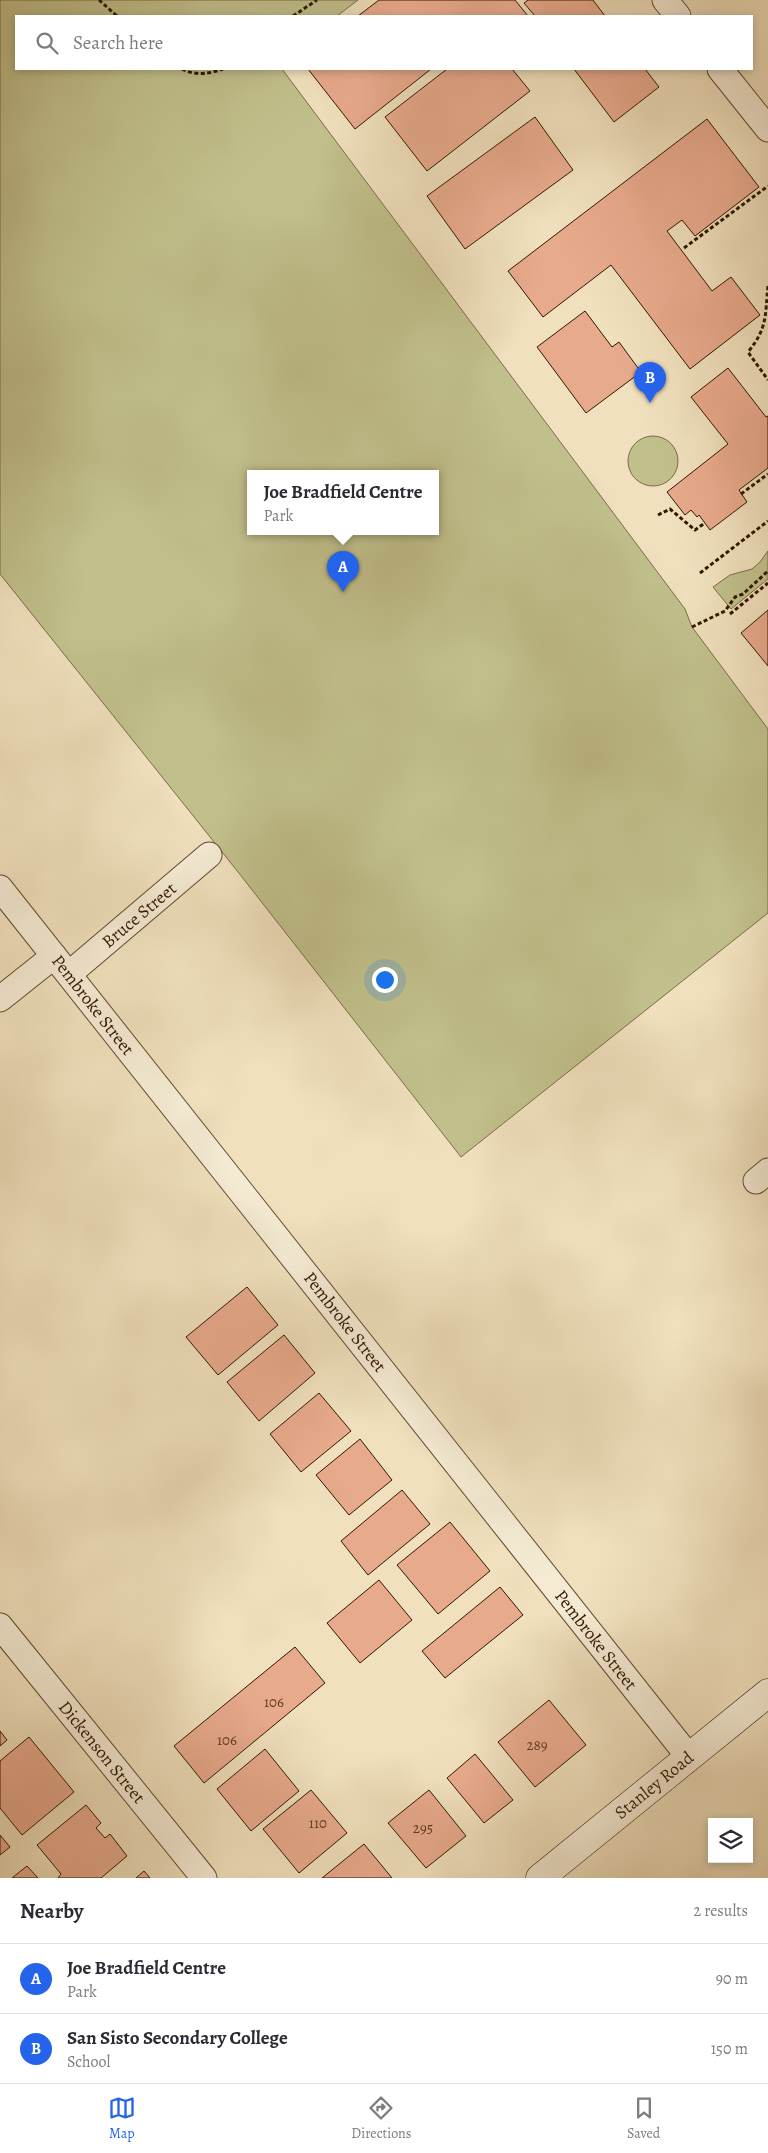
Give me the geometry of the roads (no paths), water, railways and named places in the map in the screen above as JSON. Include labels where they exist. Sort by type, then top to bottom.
[{"type":"main road","name":"Stanley Road","points":[[540,1878],[768,1693]]},
{"type":"street","points":[[665,0],[677,15]]},
{"type":"street","points":[[721,70],[768,129]]},
{"type":"street","name":"Bruce Street","points":[[0,999],[61,965],[209,855]]},
{"type":"street","name":"Pembroke Street","points":[[0,888],[689,1757]]},
{"type":"street","name":"Dickenson Street","points":[[0,1626],[204,1878]]},
{"type":"place","name":"San Sisto Secondary College","points":[[650,403]]},
{"type":"place","name":"Joe Bradfield Centre","points":[[343,592]]}]
